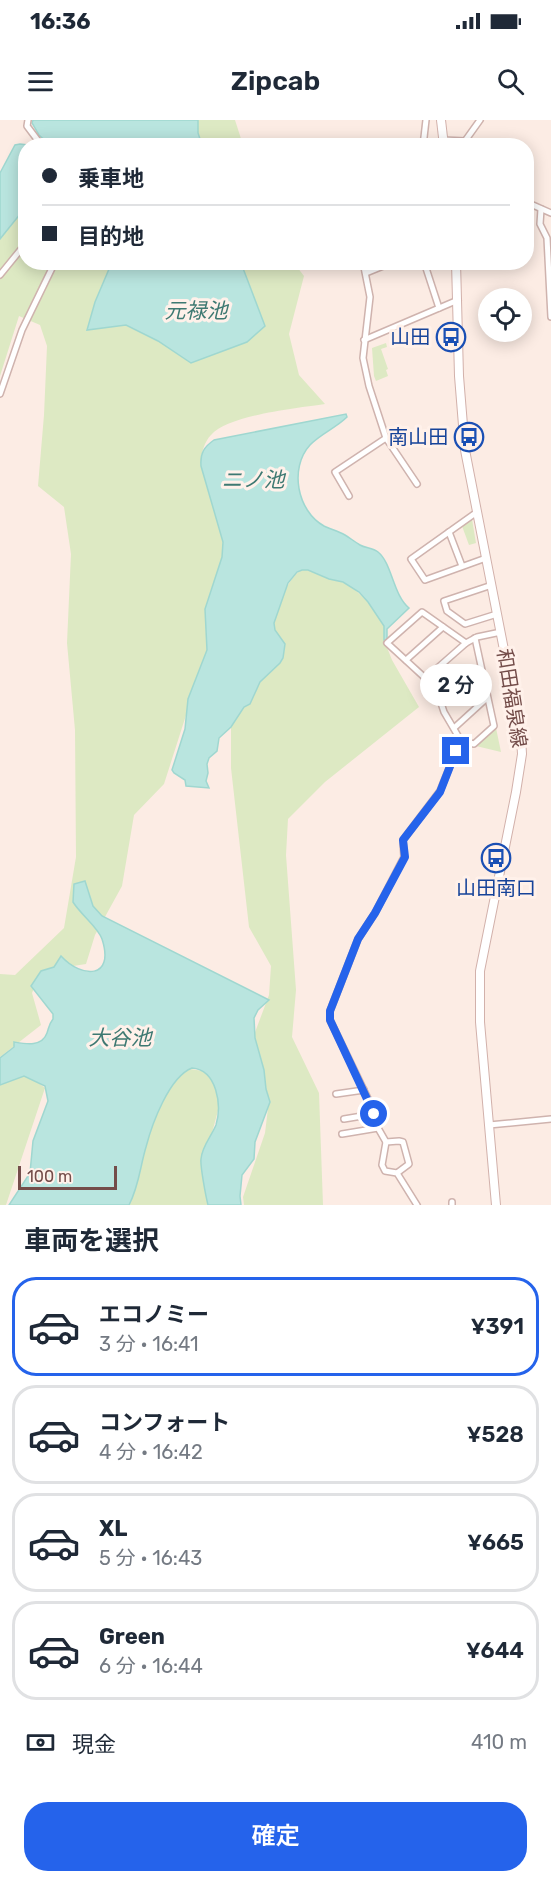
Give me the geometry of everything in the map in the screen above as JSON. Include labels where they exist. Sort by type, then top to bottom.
[{"type":"main road","points":[[441,120],[443,138]]},
{"type":"main road","name":"和田福泉線","points":[[456,270],[459,376],[465,450],[519,718],[522,754],[480,971],[480,1022],[496,1205]]},
{"type":"street","points":[[28,120],[27,126],[36,138]]},
{"type":"street","points":[[424,138],[426,120]]},
{"type":"street","points":[[467,138],[480,120]]},
{"type":"street","points":[[534,206],[551,213]]},
{"type":"street","points":[[541,209],[540,224],[547,238],[551,317]]},
{"type":"street","points":[[0,274],[18,253]]},
{"type":"street","points":[[0,394],[22,330],[51,270]]},
{"type":"street","points":[[365,270],[370,297],[363,358],[369,387],[386,438],[417,484]]},
{"type":"street","points":[[366,273],[373,270]]},
{"type":"street","points":[[427,270],[440,308]]},
{"type":"street","points":[[364,340],[458,300]]},
{"type":"street","points":[[349,496],[335,472],[386,438]]},
{"type":"street","points":[[477,512],[411,559],[425,580],[486,558]]},
{"type":"street","points":[[449,532],[462,566]]},
{"type":"street","points":[[492,585],[444,601],[447,611],[465,624],[497,614]]},
{"type":"street","points":[[466,643],[422,612],[387,643],[436,688],[441,703],[461,741],[474,744],[494,726],[475,639]]},
{"type":"street","points":[[406,660],[443,627]]},
{"type":"street","points":[[425,678],[466,643],[501,632]]},
{"type":"street","points":[[441,703],[481,669]]},
{"type":"street","points":[[454,728],[487,698]]},
{"type":"street","points":[[386,1142],[403,1142],[409,1164],[397,1173],[385,1171],[382,1165],[386,1142],[330,1020],[330,1011],[358,939],[375,913],[405,857],[403,840],[440,792],[456,751]]},
{"type":"street","points":[[336,1094],[364,1090]]},
{"type":"street","points":[[344,1119],[374,1114]]},
{"type":"street","points":[[489,1125],[551,1119]]},
{"type":"street","points":[[342,1134],[378,1128]]},
{"type":"street","points":[[397,1173],[417,1205]]},
{"type":"green space","points":[[198,120],[235,120],[241,138],[200,138]]},
{"type":"green space","points":[[18,217],[18,270],[109,270],[95,302],[88,330],[126,325],[158,341],[265,326],[244,270],[299,270],[304,276],[289,334],[299,375],[325,404],[247,417],[220,428],[206,441],[201,466],[223,541],[222,557],[205,609],[207,650],[188,699],[188,709],[164,784],[134,815],[122,886],[95,935],[86,964],[41,971],[32,993],[41,1025],[0,1057],[0,974],[15,975],[64,928],[76,857],[75,730],[67,643],[71,554],[64,507],[38,486],[47,346],[40,325],[19,316],[0,376],[0,239]]},
{"type":"green space","points":[[386,343],[387,347],[381,349],[388,376],[376,381],[372,348]]},
{"type":"green space","points":[[472,519],[476,543],[469,545],[462,526]]},
{"type":"green space","points":[[302,570],[350,585],[368,602],[384,626],[384,640],[392,660],[419,707],[325,782],[288,819],[286,855],[296,990],[292,1037],[319,1093],[323,1205],[244,1205],[243,1197],[265,1133],[269,1100],[254,1035],[269,995],[271,966],[249,927],[231,768],[231,727],[244,707],[250,704],[260,682],[283,659],[285,644],[274,629],[275,615],[287,587]]},
{"type":"green space","points":[[496,728],[501,752],[476,746]]},
{"type":"green space","points":[[184,1068],[209,1072],[220,1103],[208,1148],[208,1205],[117,1205],[169,1087]]},
{"type":"green space","points":[[29,1076],[45,1088],[6,1205],[0,1205],[0,1078]]},
{"type":"water","points":[[33,120],[198,120],[200,138],[42,138],[32,123]]},
{"type":"water","points":[[18,144],[18,217],[0,239],[0,173],[15,145]]},
{"type":"water","name":"元禄池","points":[[109,270],[244,270],[265,326],[247,342],[191,363],[158,341],[126,325],[87,330],[95,302]]},
{"type":"water","name":"ニノ池","points":[[346,414],[347,417],[314,441],[303,454],[298,477],[302,500],[307,510],[324,526],[378,552],[383,557],[399,595],[409,608],[387,629],[387,640],[384,640],[384,626],[359,592],[343,582],[308,570],[297,572],[288,583],[274,623],[275,630],[285,644],[283,658],[260,682],[250,704],[244,707],[231,727],[219,738],[217,751],[209,758],[207,764],[206,781],[209,788],[186,786],[185,780],[172,770],[185,729],[188,699],[207,650],[205,609],[222,557],[223,542],[201,466],[203,451],[214,440]]},
{"type":"water","name":"大谷池","points":[[85,881],[93,906],[102,916],[269,1000],[258,1010],[254,1018],[255,1038],[270,1102],[255,1142],[254,1159],[242,1175],[241,1205],[208,1205],[201,1159],[216,1125],[218,1099],[216,1090],[207,1075],[192,1068],[176,1081],[157,1114],[129,1205],[9,1205],[30,1173],[33,1141],[48,1101],[45,1086],[24,1076],[0,1085],[0,1058],[14,1047],[14,1042],[38,1043],[47,1033],[53,1014],[31,986],[41,971],[54,967],[61,956],[69,964],[87,971],[100,968],[104,962],[105,952],[100,934],[73,902],[74,884]]},
{"type":"place","name":"山田","points":[[451,337]]},
{"type":"place","name":"南山田","points":[[469,437]]},
{"type":"place","name":"山田南口","points":[[496,858]]},
{"type":"route","points":[[374,1114],[330,1020],[330,1011],[358,939],[375,913],[405,857],[403,840],[440,792],[456,751]]}]
